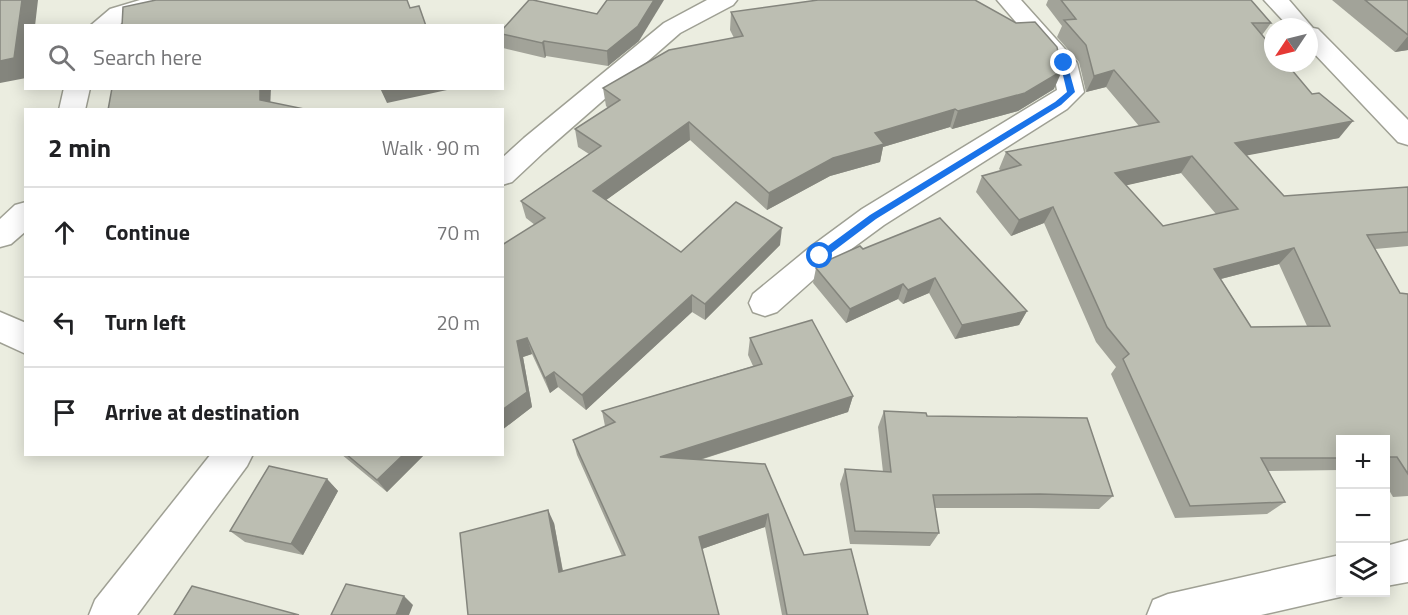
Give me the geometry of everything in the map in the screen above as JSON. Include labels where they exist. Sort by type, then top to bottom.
[{"type":"street","points":[[105,24],[118,14],[165,0]]},
{"type":"street","points":[[504,173],[558,124],[672,28],[725,0]]},
{"type":"street","points":[[765,303],[820,256],[873,217],[1058,104],[1071,92],[1064,63],[1025,15],[1009,0]]},
{"type":"street","points":[[1276,0],[1293,18]]},
{"type":"street","points":[[1318,43],[1408,136]]},
{"type":"street","points":[[72,108],[77,90]]},
{"type":"street","points":[[0,236],[24,215]]},
{"type":"street","points":[[0,326],[24,338]]},
{"type":"street","points":[[110,615],[232,456]]},
{"type":"street","points":[[1390,565],[1408,561]]},
{"type":"street","points":[[1168,615],[1336,577]]},
{"type":"building","points":[[0,0],[22,0],[14,58],[0,61]]},
{"type":"building","points":[[156,0],[407,0],[410,8],[419,6],[425,24],[122,24],[123,7]]},
{"type":"building","points":[[529,0],[597,14],[607,0],[654,0],[638,26],[607,51],[544,41],[542,43],[504,34],[504,28]]},
{"type":"building","points":[[818,0],[975,0],[1016,23],[1035,22],[1057,47],[1062,71],[1025,93],[958,111],[955,109],[875,133],[884,144],[833,158],[769,193],[689,122],[593,191],[681,252],[736,202],[782,228],[705,304],[692,295],[582,395],[554,372],[545,378],[527,338],[517,341],[527,392],[504,409],[504,244],[545,218],[521,201],[601,146],[575,129],[620,100],[603,88],[669,50],[743,36],[731,12]]},
{"type":"building","points":[[1061,0],[1251,0],[1267,18],[1264,18],[1264,23],[1252,23],[1264,37],[1264,72],[1294,72],[1312,94],[1319,93],[1353,121],[1235,143],[1284,196],[1408,187],[1408,232],[1367,235],[1400,293],[1408,294],[1408,474],[1397,457],[1390,457],[1390,435],[1336,435],[1336,458],[1261,458],[1285,502],[1190,506],[1123,359],[1129,354],[1107,327],[1053,207],[1019,220],[982,176],[1021,165],[1006,152],[1159,122],[1114,70],[1094,76],[1086,45],[1064,20],[1076,19]],"holes":[[[1192,156],[1238,209],[1163,226],[1115,173]],[[1294,248],[1330,326],[1251,327],[1214,269]]]},
{"type":"building","points":[[1365,0],[1408,0],[1408,35]]},
{"type":"building","points":[[112,90],[260,90],[260,100],[299,108],[108,108]]},
{"type":"building","points":[[940,218],[1027,311],[962,325],[935,278],[908,290],[903,284],[850,309],[816,268],[860,246],[863,249]]},
{"type":"building","points":[[812,320],[853,396],[660,457],[765,464],[804,555],[851,549],[868,615],[787,615],[768,514],[699,537],[719,615],[468,615],[460,533],[548,510],[559,572],[625,555],[573,440],[615,422],[602,411],[762,364],[750,338]]},
{"type":"building","points":[[884,411],[926,413],[927,416],[1087,418],[1113,496],[933,495],[939,533],[855,531],[845,469],[891,472]]},
{"type":"building","points":[[348,456],[402,456],[377,480]]},
{"type":"building","points":[[269,466],[327,479],[291,544],[230,531]]},
{"type":"building","points":[[346,584],[404,596],[396,615],[331,615]]},
{"type":"building","points":[[192,586],[299,615],[174,615]]},
{"type":"route","points":[[820,256],[873,217],[1058,104],[1071,92],[1064,63]]}]
